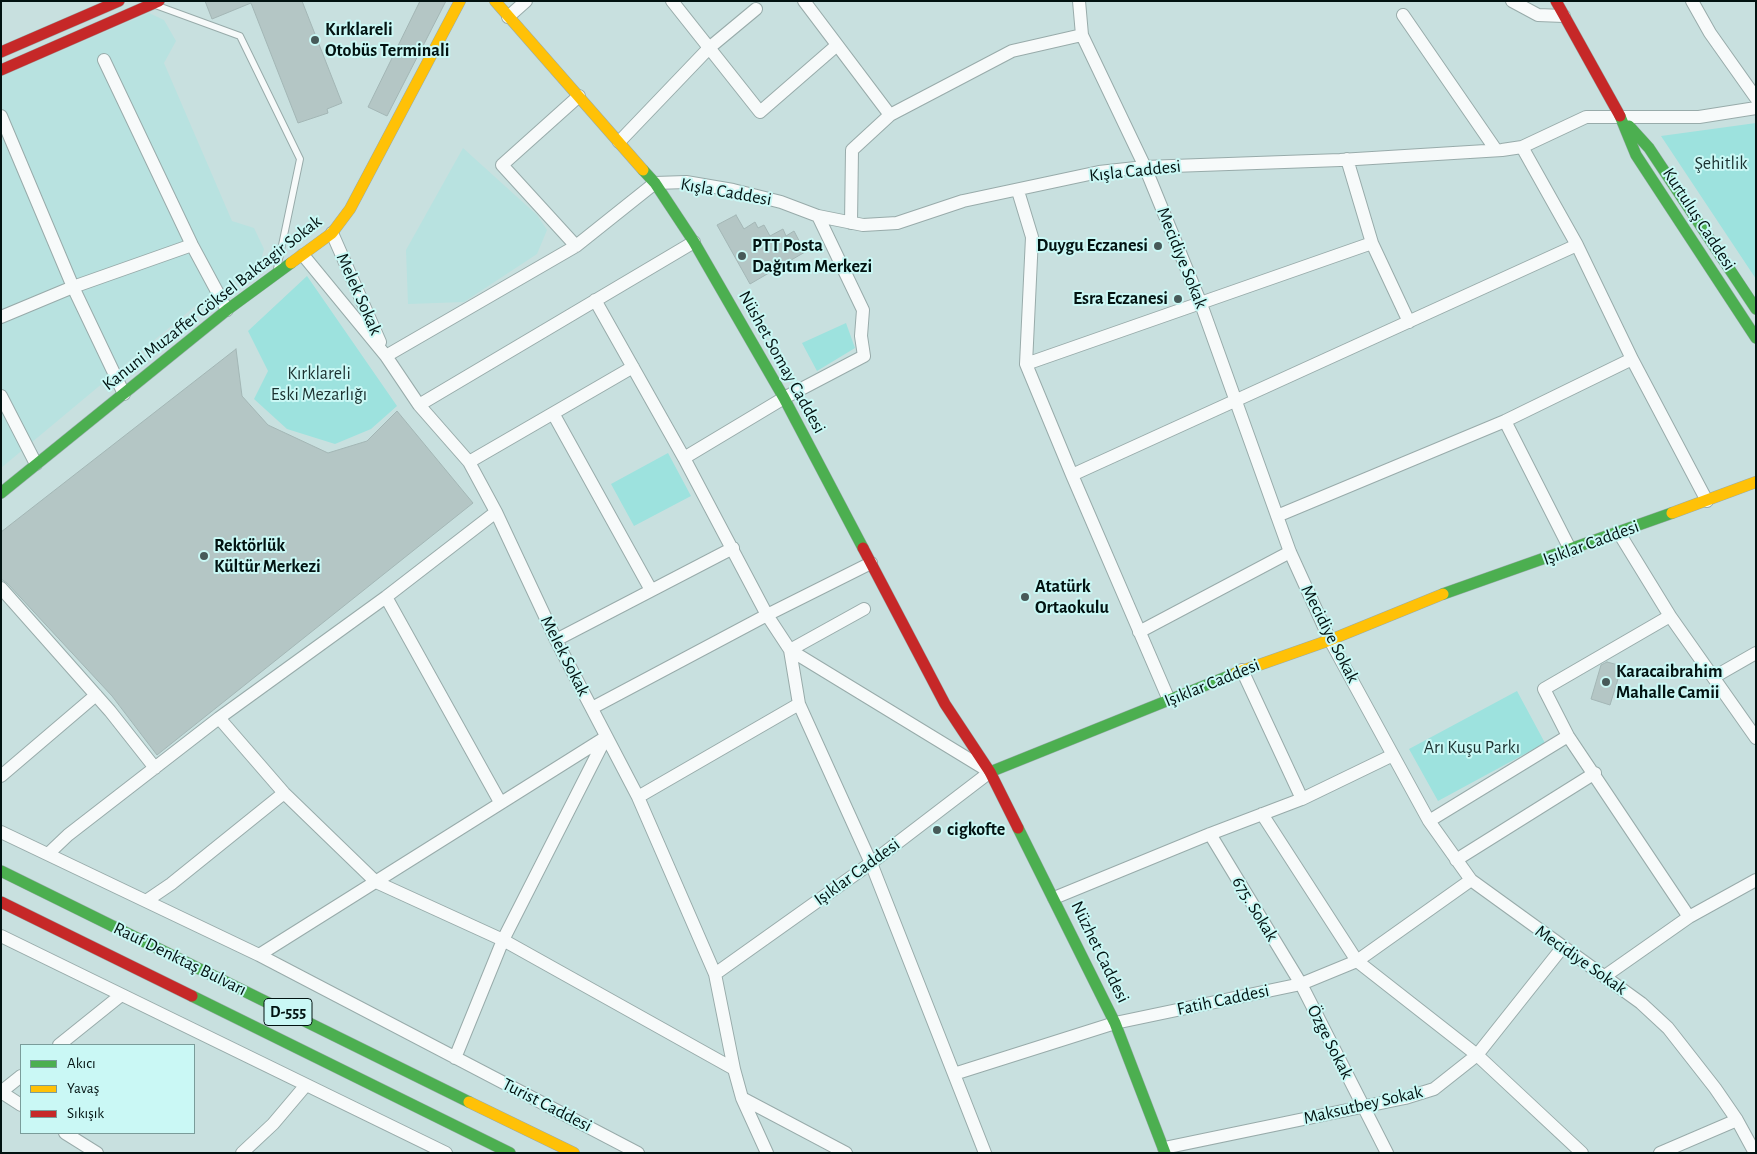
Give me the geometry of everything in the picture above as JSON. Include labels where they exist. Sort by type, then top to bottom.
[{"type":"main road","name":"Kanuni Muzaffer Göksel Baktagir Sokak","points":[[1,493],[227,310],[332,233],[350,210],[460,1]]},
{"type":"main road","name":"Nüshet Somay Caddesi","points":[[495,1],[655,184],[694,242],[784,398],[945,704],[990,772]]},
{"type":"main road","name":"Kurtuluş Caddesi","points":[[1556,1],[1620,116],[1636,155],[1756,338]]},
{"type":"main road","points":[[1,52],[120,2]]},
{"type":"main road","points":[[1,70],[156,3]]},
{"type":"main road","name":"Kurtuluş Caddesi","points":[[1620,116],[1649,148],[1756,309]]},
{"type":"main road","name":"Işıklar Caddesi","points":[[990,772],[1242,670],[1330,640],[1445,594],[1619,533],[1756,482]]},
{"type":"main road","name":"Nüzhet Caddesi","points":[[990,772],[1115,1023],[1164,1151]]},
{"type":"main road","name":"Rauf Denktaş Bulvarı","points":[[1,871],[574,1153]]},
{"type":"main road","name":"Rauf Denktaş Bulvarı","points":[[1,902],[510,1153]]},
{"type":"street","points":[[85,1],[92,13]]},
{"type":"street","points":[[508,18],[526,1]]},
{"type":"street","points":[[672,1],[760,112],[836,46]]},
{"type":"street","points":[[804,1],[836,46],[890,115]]},
{"type":"street","name":"Mecidiye Sokak","points":[[1078,1],[1082,35],[1145,167],[1201,304],[1290,552],[1330,640],[1429,821],[1471,880],[1562,948],[1605,976],[1641,1003],[1668,1028],[1694,1058],[1737,1120],[1755,1153]]},
{"type":"street","points":[[1512,1],[1538,15],[1564,16]]},
{"type":"street","points":[[1692,1],[1710,33],[1756,98]]},
{"type":"street","points":[[619,142],[709,48],[756,9]]},
{"type":"street","points":[[1403,15],[1496,150]]},
{"type":"street","points":[[851,223],[852,150],[890,115],[1012,51],[1082,35]]},
{"type":"street","points":[[104,60],[192,245],[227,310]]},
{"type":"street","points":[[576,246],[502,165],[579,96]]},
{"type":"street","name":"Kışla Caddesi","points":[[655,184],[686,182],[732,190],[781,202],[818,216],[863,225],[897,223],[963,201],[1018,191],[1099,172],[1145,167],[1347,160],[1496,150],[1522,147],[1586,117],[1699,117],[1756,108]]},
{"type":"street","points":[[1,116],[73,287],[124,394]]},
{"type":"street","points":[[1522,147],[1577,246],[1632,360],[1707,500]]},
{"type":"street","points":[[1347,160],[1372,244],[1409,322]]},
{"type":"street","points":[[386,356],[546,266],[576,246],[655,184]]},
{"type":"street","points":[[1018,191],[1032,237],[1026,364],[1169,700]]},
{"type":"street","points":[[684,458],[784,398],[864,356],[861,336],[862,310],[818,216]]},
{"type":"street","name":"Melek Sokak","points":[[332,233],[386,356]]},
{"type":"street","points":[[420,405],[694,242]]},
{"type":"street","points":[[1026,364],[1372,244]]},
{"type":"street","points":[[1,317],[73,287],[192,245]]},
{"type":"street","points":[[1072,475],[1577,246]]},
{"type":"street","name":"Melek Sokak","points":[[303,255],[386,356],[420,405],[469,462],[496,512],[556,640],[638,797],[715,974],[734,1069],[742,1098],[767,1153]]},
{"type":"street","points":[[595,300],[684,458],[768,615],[790,650],[799,704],[871,863],[984,1153]]},
{"type":"street","points":[[1277,516],[1506,421],[1632,360]]},
{"type":"street","points":[[469,462],[554,415],[633,367]]},
{"type":"street","points":[[1,396],[36,464]]},
{"type":"street","points":[[554,415],[651,590]]},
{"type":"street","points":[[1506,421],[1571,550]]},
{"type":"street","points":[[48,854],[68,835],[219,718],[386,597],[496,512]]},
{"type":"street","points":[[1619,533],[1670,616],[1756,738]]},
{"type":"street","points":[[556,640],[733,548]]},
{"type":"street","points":[[1139,632],[1290,552]]},
{"type":"street","points":[[592,708],[871,563]]},
{"type":"street","points":[[1,588],[96,695],[155,768]]},
{"type":"street","points":[[386,597],[500,802]]},
{"type":"street","points":[[790,650],[864,609]]},
{"type":"street","points":[[1670,616],[1544,688],[1568,736],[1595,773],[1689,918]]},
{"type":"street","points":[[790,650],[990,772]]},
{"type":"street","points":[[1714,677],[1756,653]]},
{"type":"street","points":[[1242,670],[1302,799]]},
{"type":"street","points":[[1,776],[96,695]]},
{"type":"street","points":[[638,797],[799,704]]},
{"type":"street","points":[[219,718],[284,793],[376,882],[503,940],[734,1069]]},
{"type":"street","points":[[1429,821],[1568,736]]},
{"type":"street","points":[[259,955],[606,737]]},
{"type":"street","points":[[455,1058],[503,940],[606,737]]},
{"type":"street","points":[[1054,898],[1210,834],[1302,799],[1393,755]]},
{"type":"street","name":"Işıklar Caddesi","points":[[715,974],[871,863],[990,772]]},
{"type":"street","points":[[1456,860],[1595,773]]},
{"type":"street","points":[[146,901],[171,884],[284,793]]},
{"type":"street","points":[[1262,814],[1357,961],[1477,1055],[1582,1153]]},
{"type":"street","name":"Turist Caddesi","points":[[1,832],[259,955],[638,1153]]},
{"type":"street","name":"675. Sokak","points":[[1210,834],[1301,984]]},
{"type":"street","name":"Fatih Caddesi","points":[[954,1074],[1115,1023],[1301,984],[1357,961],[1471,880]]},
{"type":"street","points":[[1605,976],[1689,918],[1756,880]]},
{"type":"street","points":[[1,936],[120,996],[446,1153]]},
{"type":"street","name":"Maksutbey Sokak","points":[[1164,1151],[1405,1098],[1434,1089],[1477,1055],[1562,948]]},
{"type":"street","name":"Özge Sokak","points":[[1301,984],[1387,1153]]},
{"type":"street","points":[[60,1044],[120,996]]},
{"type":"street","points":[[20,1077],[1,1092],[20,1104]]},
{"type":"street","points":[[242,1153],[273,1124],[306,1085]]},
{"type":"street","points":[[742,1098],[846,1153]]},
{"type":"street","points":[[1660,1153],[1737,1120]]},
{"type":"street","points":[[66,1134],[92,1151]]},
{"type":"lane","points":[[134,3],[156,3],[240,36],[300,159],[275,276]]},
{"type":"shaded area","points":[[149,13],[164,20],[176,41],[164,63],[232,221],[254,228],[264,249],[259,267],[200,302],[1,468],[1,77]]},
{"type":"shaded area","points":[[463,148],[537,215],[547,230],[537,254],[464,302],[408,304],[406,250]]},
{"type":"green space","name":"Şehitlik","points":[[1756,123],[1756,279],[1661,136]]},
{"type":"green space","name":"Kırklareli Eski Mezarlığı","points":[[307,276],[397,406],[371,429],[335,444],[287,429],[254,399],[268,371],[248,331]]},
{"type":"green space","points":[[846,323],[855,348],[817,371],[802,343]]},
{"type":"green space","points":[[668,453],[691,496],[634,526],[611,484]]},
{"type":"green space","name":"Arı Kuşu Parkı","points":[[1517,691],[1545,743],[1438,801],[1409,749]]},
{"type":"building","points":[[205,1],[302,1],[342,103],[327,109],[328,113],[298,123],[251,3],[212,19]]},
{"type":"building","points":[[420,1],[446,1],[387,116],[368,107]]},
{"type":"building","points":[[736,215],[744,229],[755,222],[758,228],[764,225],[770,236],[783,229],[786,236],[794,231],[805,252],[750,284],[717,225]]},
{"type":"building","name":"Rektörlük Kültür Merkezi","points":[[236,349],[242,396],[268,425],[328,453],[367,441],[397,411],[473,503],[157,755],[112,696],[7,583],[1,579],[1,532]]},
{"type":"building","name":"Karacaibrahim Mahalle Camii","points":[[1607,662],[1622,666],[1610,705],[1591,699],[1601,665]]},
{"type":"traffic: fast","points":[[1620,116],[1636,155],[1756,338]]},
{"type":"traffic: fast","points":[[1629,126],[1649,148],[1756,309]]},
{"type":"traffic: fast","points":[[643,170],[655,183],[694,242],[784,398],[863,548]]},
{"type":"traffic: fast","points":[[1,493],[227,310],[291,263]]},
{"type":"traffic: fast","points":[[1443,594],[1672,513]]},
{"type":"traffic: fast","points":[[990,772],[1236,673]]},
{"type":"traffic: fast","points":[[1018,828],[1115,1023],[1165,1153]]},
{"type":"traffic: fast","points":[[1,871],[469,1102]]},
{"type":"traffic: fast","points":[[192,996],[510,1153]]},
{"type":"traffic: slow","points":[[291,263],[332,233],[350,209],[460,1]]},
{"type":"traffic: slow","points":[[495,1],[643,170]]},
{"type":"traffic: slow","points":[[1672,513],[1756,482]]},
{"type":"traffic: slow","points":[[1236,673],[1330,640],[1443,594]]},
{"type":"traffic: slow","points":[[469,1102],[574,1153]]},
{"type":"traffic: jam","points":[[1,52],[119,1]]},
{"type":"traffic: jam","points":[[1,70],[159,1]]},
{"type":"traffic: jam","points":[[1556,1],[1620,116]]},
{"type":"traffic: jam","points":[[863,548],[945,704],[990,772],[1018,828]]},
{"type":"traffic: jam","points":[[1,902],[192,996]]},
{"type":"place","name":"Kırklareli Otobüs Terminali","points":[[315,40]]},
{"type":"place","name":"Duygu Eczanesi","points":[[1158,246]]},
{"type":"place","name":"PTT Posta Dağıtım Merkezi","points":[[742,256]]},
{"type":"place","name":"Esra Eczanesi","points":[[1178,299]]},
{"type":"place","name":"Rektörlük Kültür Merkezi","points":[[204,556]]},
{"type":"place","name":"Atatürk Ortaokulu","points":[[1025,597]]},
{"type":"place","name":"Karacaibrahim Mahalle Camii","points":[[1606,682]]},
{"type":"place","name":"cigkofte","points":[[937,830]]}]
